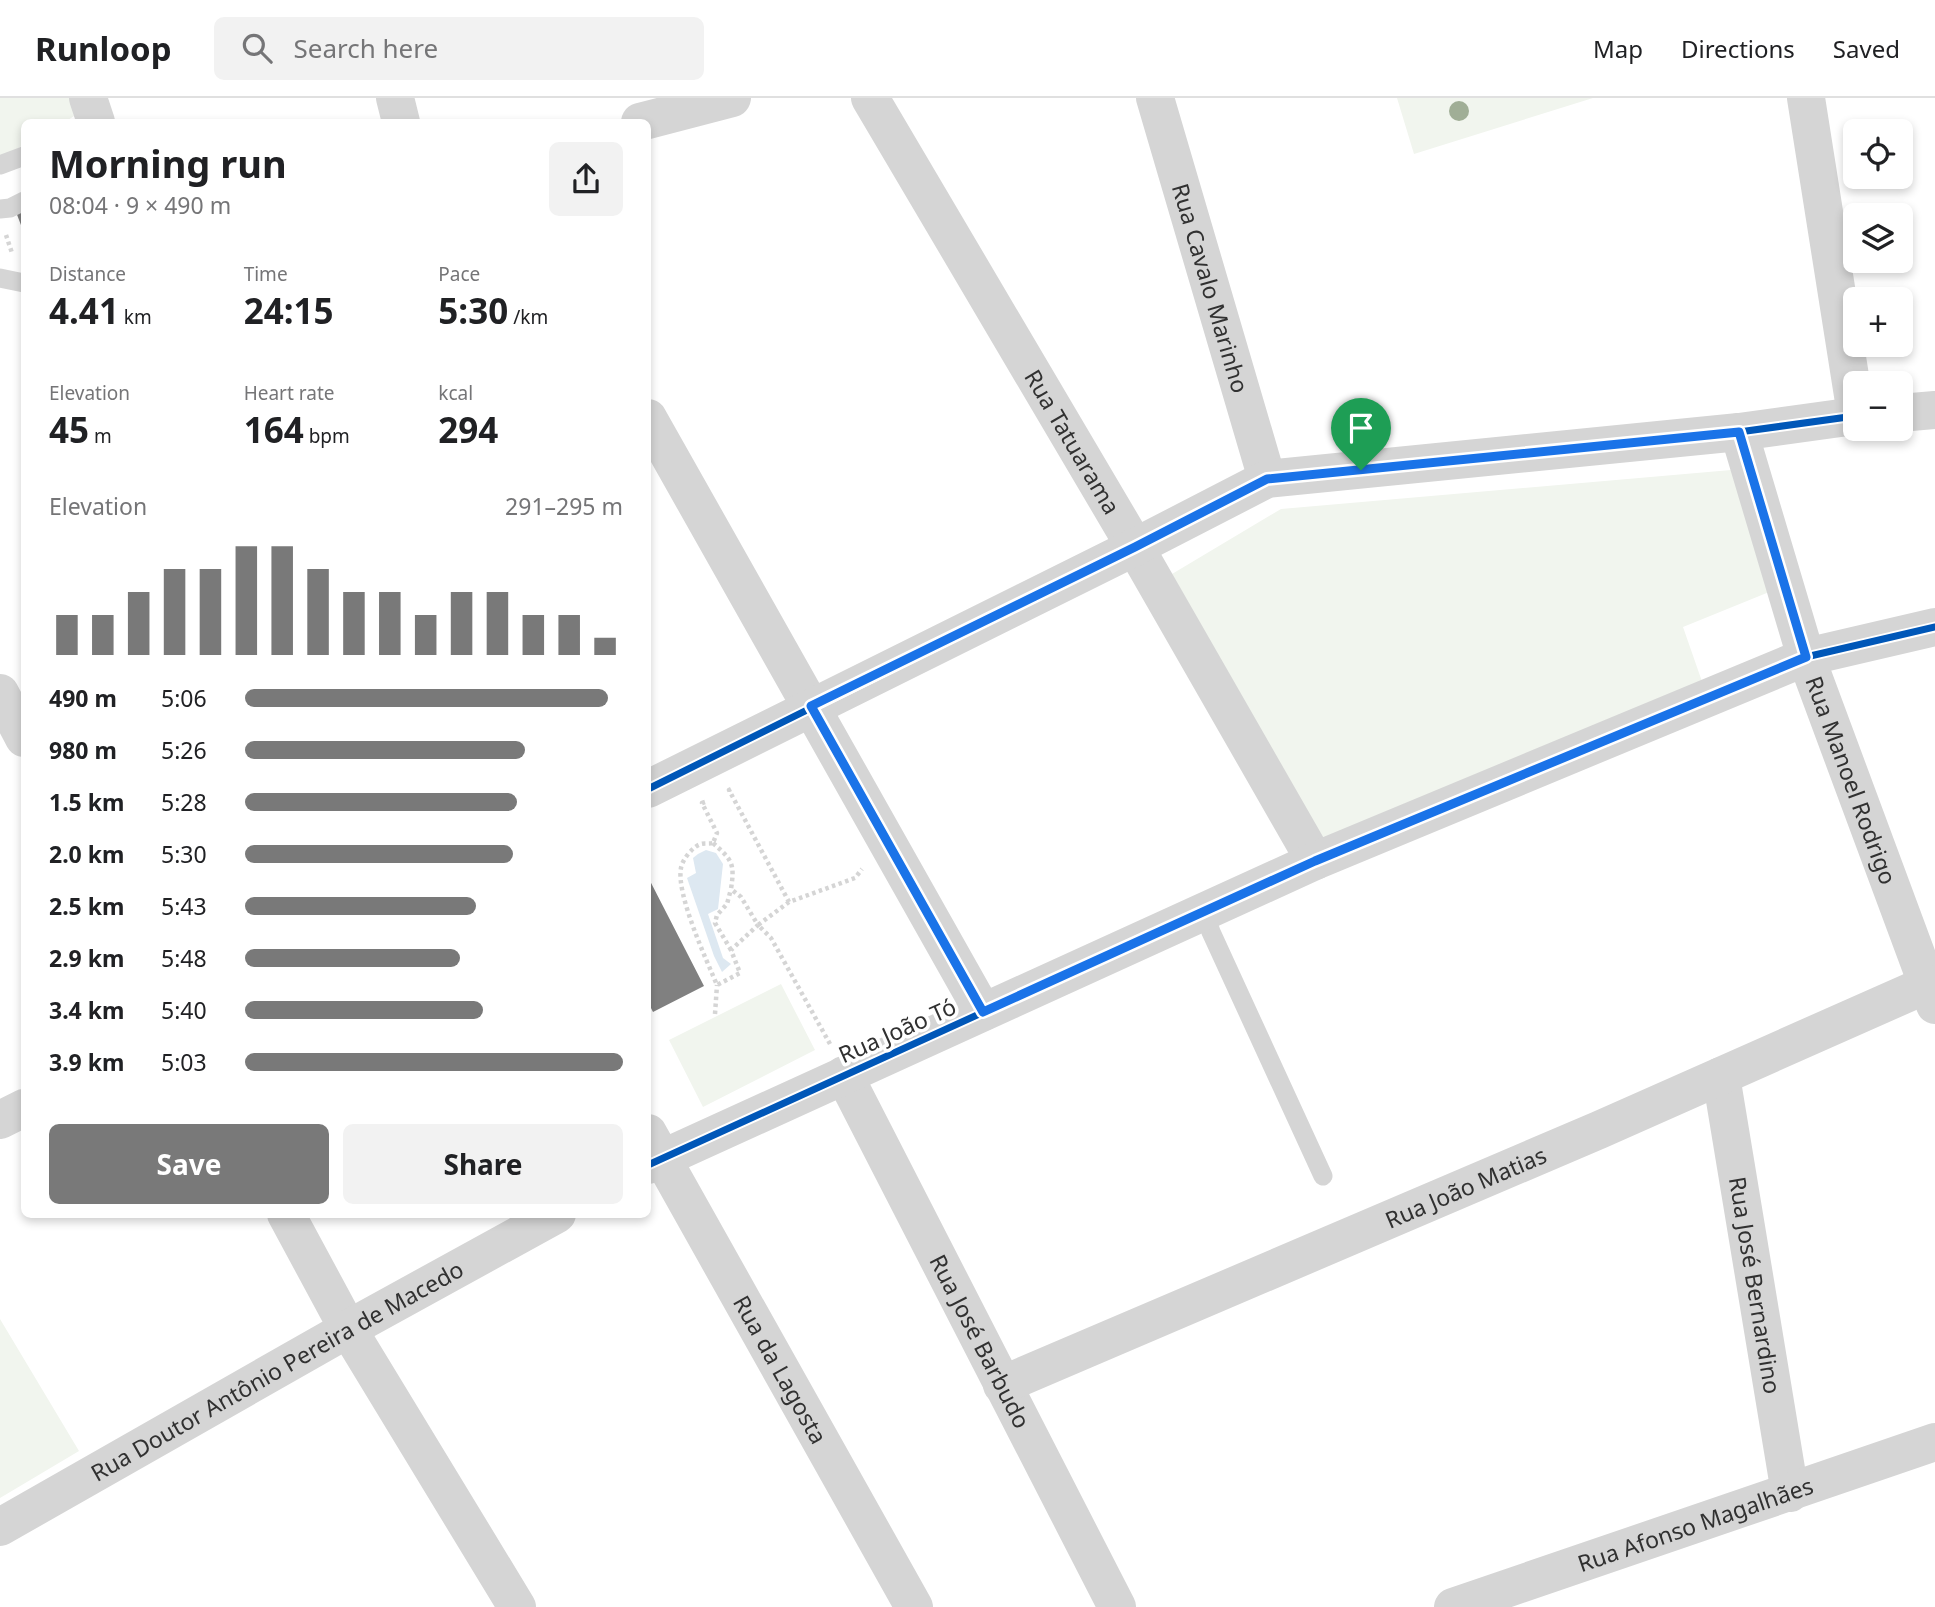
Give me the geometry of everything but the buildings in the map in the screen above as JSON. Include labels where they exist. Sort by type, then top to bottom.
[{"type":"street","points":[[88,98],[95,119]]},
{"type":"street","points":[[394,98],[400,119]]},
{"type":"street","points":[[651,119],[732,98]]},
{"type":"street","name":"Rua Tatuarama","points":[[870,98],[1135,547],[1315,861]]},
{"type":"street","name":"Rua Cavalo Marinho","points":[[1155,98],[1267,479]]},
{"type":"street","points":[[1806,98],[1849,371]]},
{"type":"street","points":[[1913,412],[1935,410]]},
{"type":"street","points":[[651,787],[1267,479],[1739,432],[1843,418]]},
{"type":"street","points":[[651,423],[983,1012]]},
{"type":"street","name":"Rua Manoel Rodrigo","points":[[1739,432],[1806,657],[1932,995]]},
{"type":"street","name":"Rua João Tó","points":[[652,1152],[837,1060],[983,1012],[1315,861],[1806,657],[1935,627]]},
{"type":"street","name":"Rua João Matias","points":[[1002,1385],[1721,1076],[1932,995]]},
{"type":"street","name":"Rua José Barbudo","points":[[837,1060],[1117,1607]]},
{"type":"street","name":"Rua José Bernardino","points":[[1721,1076],[1790,1493]]},
{"type":"street","points":[[0,1120],[21,1110]]},
{"type":"street","name":"Rua da Lagosta","points":[[652,1152],[914,1607]]},
{"type":"street","points":[[288,1218],[348,1329],[517,1607]]},
{"type":"street","name":"Rua Doutor Antônio Pereira de Macedo","points":[[0,1527],[549,1218]]},
{"type":"street","name":"Rua Afonso Magalhães","points":[[1453,1607],[1935,1442]]},
{"type":"lane","points":[[0,164],[21,157]]},
{"type":"lane","points":[[0,209],[21,202]]},
{"type":"lane","points":[[0,278],[21,282]]},
{"type":"lane","points":[[1204,912],[1323,1176]]},
{"type":"path","points":[[720,794],[740,784]]},
{"type":"path","points":[[729,790],[789,902]]},
{"type":"path","points":[[711,799],[702,803],[718,833],[713,844]]},
{"type":"path","points":[[715,1014],[717,985],[692,924],[681,883],[681,866],[689,853],[700,844],[713,844],[726,855],[734,869],[727,904],[715,923],[731,950],[740,973],[717,985]]},
{"type":"path","points":[[731,950],[789,902],[855,878],[862,870],[860,863]]},
{"type":"path","points":[[731,889],[741,897],[758,925],[771,938],[837,1060]]},
{"type":"shaded area","points":[[0,98],[71,98],[74,116],[70,119],[21,119],[21,147],[0,158]]},
{"type":"shaded area","points":[[1397,98],[1593,98],[1414,154]]},
{"type":"shaded area","points":[[1731,470],[1779,588],[1683,627],[1706,693],[1323,844],[1172,574],[1281,509]]},
{"type":"shaded area","points":[[706,850],[716,853],[723,864],[718,909],[708,914],[723,958],[731,964],[722,972],[687,878],[696,873],[693,858]]},
{"type":"shaded area","points":[[781,984],[815,1050],[703,1107],[669,1040]]},
{"type":"shaded area","points":[[0,1319],[79,1451],[0,1498]]},
{"type":"cycle path","points":[[651,788],[1267,479],[1739,432],[1843,418]]},
{"type":"cycle path","points":[[651,1164],[1315,861],[1806,657],[1935,627]]},
{"type":"route","points":[[1739,432],[1806,657],[1315,861],[983,1012],[811,706],[1267,479],[1361,470],[1739,432]]}]
